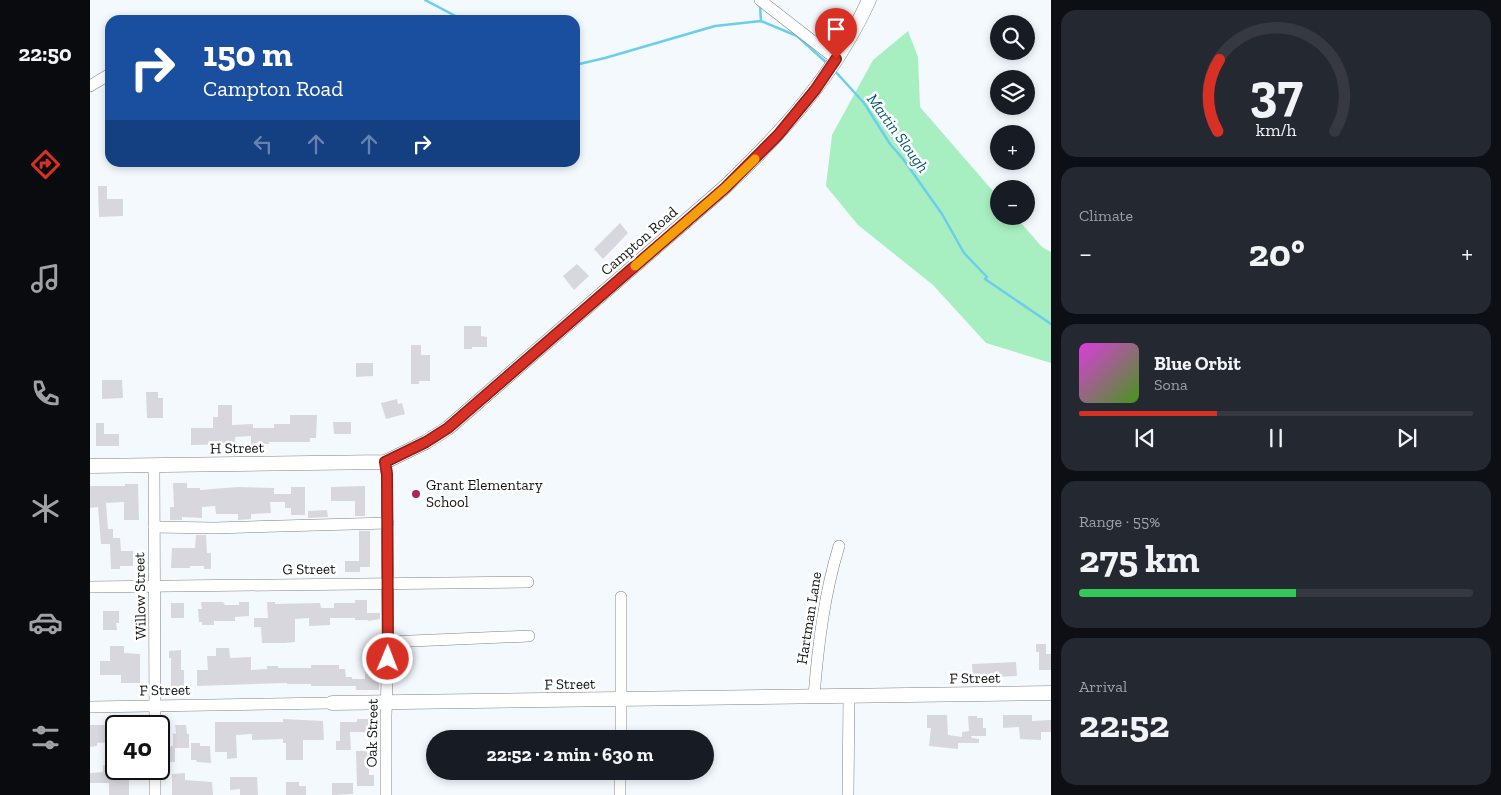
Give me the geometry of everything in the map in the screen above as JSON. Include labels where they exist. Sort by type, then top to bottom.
[{"type":"main road","name":"Campton Road","points":[[385,462],[426,442],[448,428],[725,188],[778,135],[815,90],[836,59],[869,0]]},
{"type":"main road","name":"H Street","points":[[90,466],[385,462]]},
{"type":"main road","name":"F Street","points":[[332,703],[1051,693]]},
{"type":"street","points":[[760,0],[836,59]]},
{"type":"street","points":[[90,86],[105,77]]},
{"type":"street","name":"Oak Street","points":[[385,462],[388,523],[386,795]]},
{"type":"street","name":"Willow Street","points":[[154,466],[156,715]]},
{"type":"street","points":[[154,527],[214,528],[388,523]]},
{"type":"street","name":"Hartman Lane","points":[[814,696],[817,649],[839,546]]},
{"type":"street","name":"G Street","points":[[90,587],[528,582]]},
{"type":"street","points":[[621,597],[621,730]]},
{"type":"street","points":[[388,642],[529,636]]},
{"type":"street","points":[[848,795],[849,696]]},
{"type":"street","name":"F Street","points":[[90,707],[332,703]]},
{"type":"street","points":[[155,780],[155,795]]},
{"type":"street","points":[[620,780],[620,795]]},
{"type":"green space","points":[[908,31],[918,57],[920,107],[990,188],[990,225],[1023,225],[1042,247],[1051,252],[1051,363],[986,343],[933,285],[858,225],[826,186],[832,135],[873,60]]},
{"type":"building","points":[[98,186],[107,186],[107,199],[123,199],[123,216],[99,217]]},
{"type":"building","points":[[620,223],[628,233],[603,259],[594,249]]},
{"type":"building","points":[[577,264],[589,276],[574,290],[563,276]]},
{"type":"building","points":[[464,326],[481,326],[481,336],[487,337],[487,347],[464,349]]},
{"type":"building","points":[[411,345],[421,345],[421,355],[430,355],[430,381],[419,381],[419,384],[411,384]]},
{"type":"building","points":[[356,363],[373,363],[373,376],[356,377]]},
{"type":"building","points":[[102,380],[122,380],[123,398],[102,399]]},
{"type":"building","points":[[146,392],[158,392],[158,398],[163,398],[163,418],[147,418]]},
{"type":"building","points":[[397,399],[398,404],[402,403],[405,414],[386,419],[381,403]]},
{"type":"building","points":[[218,405],[232,405],[232,425],[253,424],[253,428],[274,428],[274,424],[290,424],[290,415],[317,415],[316,438],[310,438],[310,442],[269,442],[269,444],[251,445],[251,436],[235,437],[235,444],[191,445],[191,428],[213,428],[213,417],[218,417]]},
{"type":"building","points":[[333,422],[351,422],[351,434],[334,434]]},
{"type":"building","points":[[96,423],[104,423],[104,434],[119,434],[119,446],[96,446]]},
{"type":"building","points":[[173,483],[187,483],[187,488],[200,488],[200,490],[238,487],[274,488],[274,494],[291,494],[291,487],[305,487],[305,515],[291,515],[291,508],[285,508],[285,502],[270,502],[271,513],[251,514],[251,519],[238,520],[238,514],[216,514],[215,506],[202,507],[202,518],[182,517],[182,520],[170,520],[170,507],[174,507]]},
{"type":"building","points":[[125,484],[138,484],[139,520],[124,520],[124,502],[106,503],[108,529],[113,529],[113,538],[120,538],[121,551],[133,551],[133,566],[120,566],[120,569],[111,569],[110,544],[101,544],[98,507],[90,508],[90,486],[125,486]]},
{"type":"building","points":[[365,486],[365,516],[355,516],[355,501],[331,501],[331,487]]},
{"type":"building","points":[[327,510],[328,517],[308,518],[308,511]]},
{"type":"building","points":[[359,531],[370,531],[370,567],[360,567],[360,572],[345,572],[345,561],[359,561]]},
{"type":"building","points":[[196,535],[206,535],[207,553],[211,553],[211,569],[204,569],[204,566],[171,568],[172,548],[195,548]]},
{"type":"building","points":[[355,600],[367,600],[367,613],[380,613],[380,619],[368,621],[355,620],[355,618],[330,618],[330,625],[309,626],[309,618],[295,619],[295,642],[285,643],[262,643],[261,627],[254,627],[254,618],[268,618],[267,602],[275,602],[275,604],[320,603],[321,608],[334,608],[334,603],[355,603]]},
{"type":"building","points":[[201,602],[223,602],[225,605],[239,605],[239,602],[249,602],[249,616],[235,617],[235,621],[214,621],[214,625],[202,625],[202,622],[199,622],[198,609],[202,609]]},
{"type":"building","points":[[171,603],[184,603],[184,618],[171,618]]},
{"type":"building","points":[[103,611],[119,611],[119,623],[116,623],[117,630],[103,630]]},
{"type":"building","points":[[1036,644],[1046,644],[1046,654],[1051,654],[1051,670],[1039,670],[1039,652],[1036,652]]},
{"type":"building","points":[[110,646],[124,646],[124,653],[140,654],[140,683],[121,683],[121,675],[100,675],[100,661],[110,661]]},
{"type":"building","points":[[216,648],[229,648],[230,658],[251,657],[251,670],[267,669],[267,666],[311,668],[311,665],[339,665],[339,669],[345,669],[346,677],[352,677],[352,679],[365,679],[365,671],[379,672],[379,690],[356,690],[356,686],[311,686],[311,684],[287,683],[197,686],[197,670],[208,670],[207,656],[216,656]]},
{"type":"building","points":[[181,650],[181,670],[184,670],[184,688],[171,688],[171,658],[169,658],[169,651]]},
{"type":"building","points":[[1016,662],[1017,676],[973,678],[972,664]]},
{"type":"building","points":[[927,715],[947,715],[948,735],[962,737],[962,732],[969,731],[968,716],[983,718],[983,728],[986,728],[986,736],[971,736],[972,738],[979,739],[979,743],[958,743],[958,749],[929,746],[931,728],[927,728]]},
{"type":"building","points":[[1003,715],[1032,715],[1032,721],[1051,720],[1051,732],[1041,732],[1041,740],[1020,739],[1019,727],[1003,728]]},
{"type":"building","points":[[283,719],[323,721],[324,740],[303,740],[303,760],[286,760],[286,743],[283,743],[283,739],[252,740],[252,734],[236,735],[237,758],[227,759],[227,752],[215,752],[215,722],[283,722]]},
{"type":"building","points":[[357,719],[375,719],[376,732],[350,732],[351,750],[336,750],[336,741],[340,741],[340,722],[357,722]]},
{"type":"building","points":[[90,725],[105,725],[105,743],[97,743],[97,746],[90,747]]},
{"type":"building","points":[[175,725],[186,725],[187,734],[189,734],[189,748],[175,748],[175,762],[170,762],[170,746],[173,746],[173,733],[176,734]]},
{"type":"building","points":[[191,743],[200,743],[200,746],[210,746],[211,763],[191,760]]},
{"type":"building","points":[[356,751],[375,751],[375,761],[369,762],[369,775],[374,775],[374,786],[357,786]]},
{"type":"building","points":[[103,765],[105,765],[105,780],[129,780],[129,795],[109,795],[109,783],[90,783],[90,773],[103,772]]},
{"type":"building","points":[[185,773],[185,780],[212,782],[213,795],[172,795],[172,774]]},
{"type":"building","points":[[230,777],[257,777],[258,795],[240,795],[240,789],[230,790]]},
{"type":"building","points":[[286,782],[299,782],[299,786],[306,786],[306,795],[286,795]]},
{"type":"building","points":[[332,783],[353,783],[353,794],[332,795]]},
{"type":"waterway","name":"Martin Slough","points":[[425,0],[454,15]]},
{"type":"waterway","points":[[760,5],[761,21]]},
{"type":"waterway","name":"Martin Slough","points":[[580,64],[715,26],[761,21],[797,36],[828,64]]},
{"type":"waterway","name":"Martin Slough","points":[[834,70],[864,103],[890,144],[942,214],[964,253],[987,277],[985,279],[1051,324]]},
{"type":"slow traffic","points":[[635,266],[725,188],[755,159]]},
{"type":"place","name":"Grant Elementary School","points":[[416,494]]},
{"type":"route","points":[[388,659],[387,474],[385,462],[426,442],[448,428],[725,188],[778,135],[815,90],[836,59]]}]
